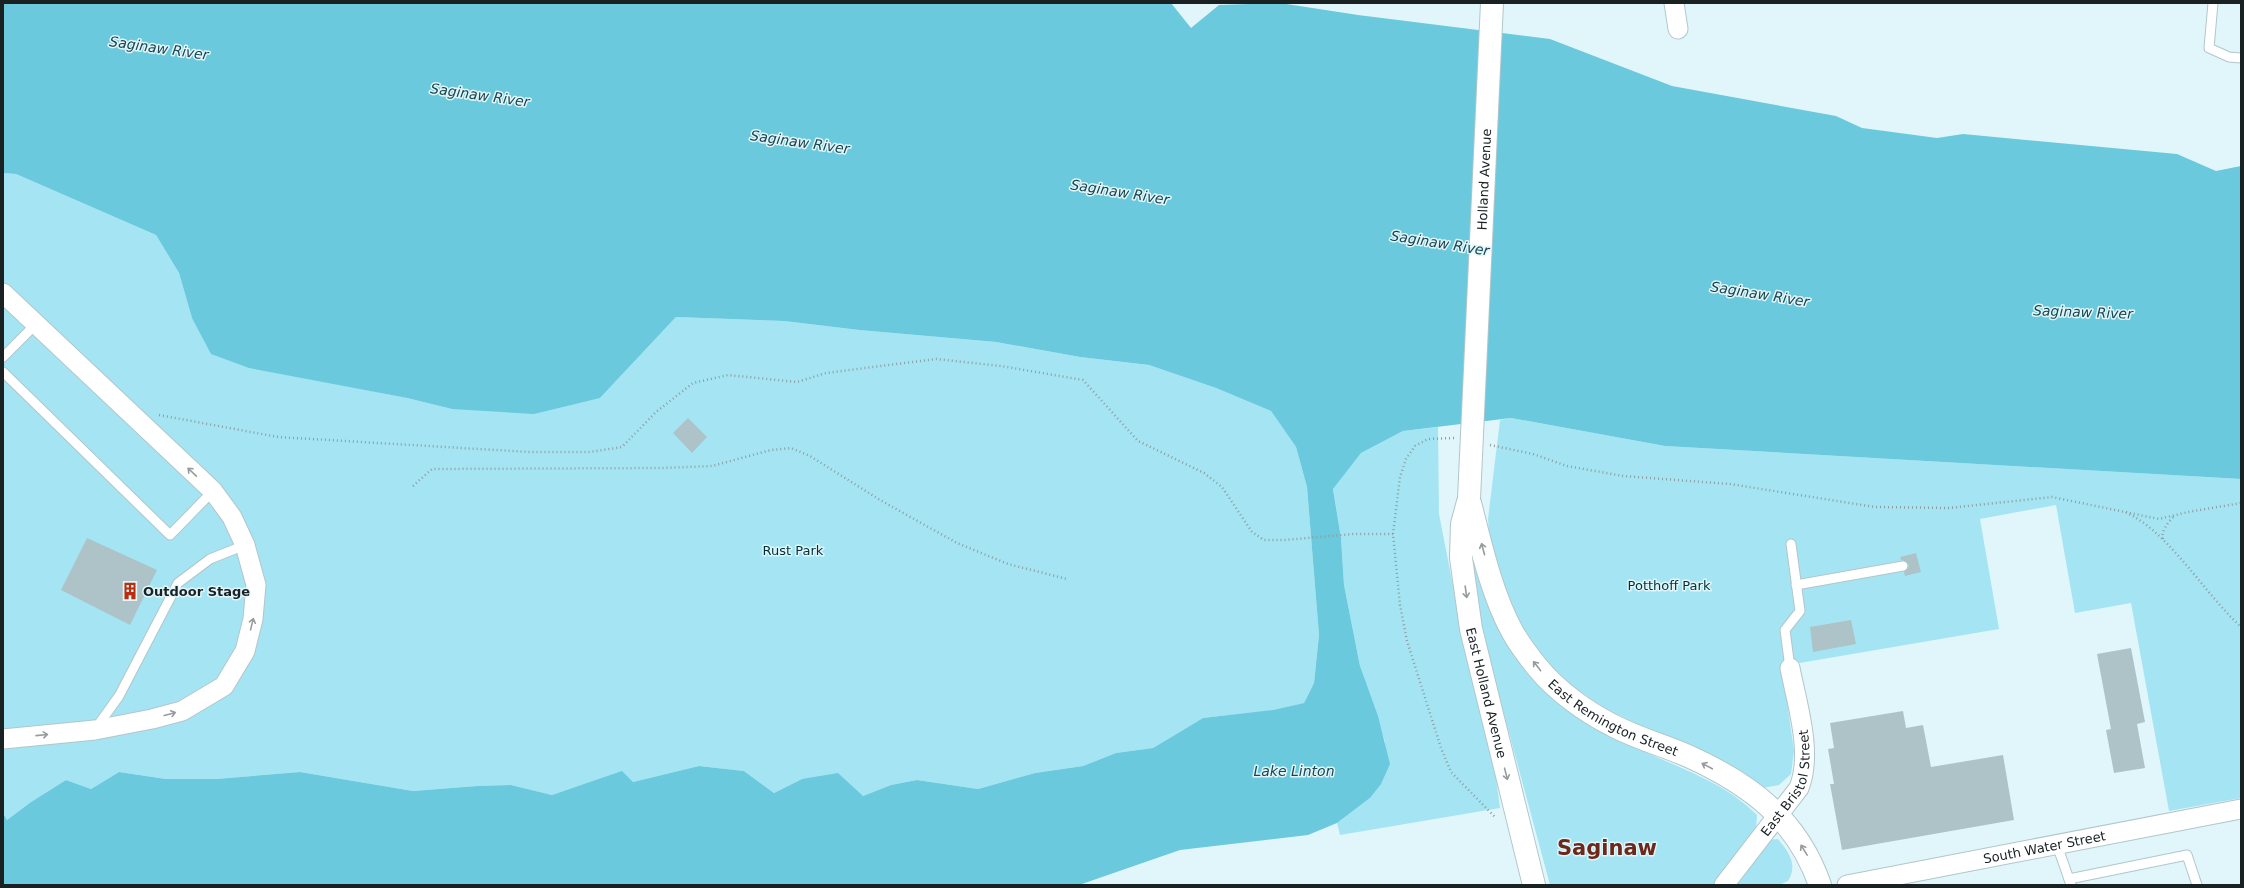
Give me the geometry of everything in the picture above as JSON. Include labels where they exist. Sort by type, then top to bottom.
[{"type":"main road","name":"Holland Avenue","points":[[1469,499],[1492,3]]},
{"type":"main road","name":"East Remington Street","points":[[1469,499],[1489,573],[1512,631],[1539,669],[1570,698],[1612,725],[1688,756],[1736,781],[1760,797],[1778,815],[1812,862],[1820,885]]},
{"type":"main road","name":"East Holland Avenue","points":[[1469,499],[1462,524],[1461,558],[1471,629],[1534,885]]},
{"type":"street","points":[[1674,3],[1678,29]]},
{"type":"street","points":[[3,293],[213,491],[232,517],[245,545],[256,585],[253,619],[245,651],[224,686],[182,711],[95,730],[3,740]]},
{"type":"street","name":"East Bristol Street","points":[[1724,885],[1799,788],[1805,770],[1805,751],[1790,668]]},
{"type":"street","name":"South Water Street","points":[[1847,885],[2241,810]]},
{"type":"lane","points":[[2212,3],[2209,48],[2229,57],[2241,58]]},
{"type":"lane","points":[[3,357],[36,324]]},
{"type":"lane","points":[[3,372],[170,535],[213,491]]},
{"type":"lane","points":[[1790,668],[1785,630],[1800,611],[1791,544]]},
{"type":"lane","points":[[95,730],[118,696],[178,583],[210,559],[245,545]]},
{"type":"lane","points":[[1796,585],[1903,566]]},
{"type":"lane","points":[[2057,845],[2070,882],[2187,855],[2197,885]]},
{"type":"path","points":[[155,414],[278,437],[529,452],[590,452],[622,447],[656,412],[693,384],[728,375],[797,382],[826,373],[936,359],[1001,366],[1083,380],[1138,441],[1204,473],[1222,487],[1252,532],[1264,540],[1285,540],[1353,534],[1393,534]]},
{"type":"path","points":[[1455,438],[1428,439],[1415,446],[1406,459],[1400,477],[1393,534],[1400,605],[1407,641],[1441,748],[1451,772],[1495,817]]},
{"type":"path","points":[[1483,444],[1534,454],[1567,466],[1623,476],[1730,484],[1875,507],[1949,508],[2052,497],[2124,510],[2159,519],[2241,503]]},
{"type":"path","points":[[413,486],[432,469],[712,466],[771,450],[791,448],[810,456],[880,500],[957,542],[1008,564],[1067,579]]},
{"type":"path","points":[[2124,510],[2149,526],[2223,610],[2241,627]]},
{"type":"path","points":[[2164,542],[2162,534],[2168,523],[2175,515]]},
{"type":"green space","name":"Rust Park","points":[[3,173],[16,174],[156,235],[179,273],[192,318],[291,375],[407,398],[452,409],[600,398],[676,317],[784,321],[859,330],[996,342],[1080,357],[1149,365],[1216,388],[1271,411],[1296,447],[1307,487],[1319,635],[1314,683],[1304,703],[1274,710],[1203,718],[1153,748],[1116,753],[1083,766],[1035,773],[978,789],[917,780],[891,785],[863,796],[802,779],[774,793],[744,771],[699,766],[633,782],[579,786],[552,795],[511,785],[413,791],[300,772],[216,779],[166,779],[119,772],[91,789],[66,780],[31,802],[7,820],[3,813]]},
{"type":"green space","name":"Potthoff Park","points":[[1511,418],[1665,446],[2241,479],[2241,798],[2169,811],[2131,603],[2075,613],[2056,505],[1980,519],[1999,629],[1782,666],[1794,751],[1791,774],[1779,785],[1763,788],[1603,707],[1566,682],[1535,648],[1512,611],[1490,544],[1488,519],[1500,420]]},
{"type":"green space","points":[[1438,427],[1439,514],[1470,673],[1493,756],[1500,808],[1340,835],[1337,823],[1370,798],[1385,742],[1360,666],[1344,585],[1341,538],[1333,488],[1361,453],[1403,431]]},
{"type":"green space","points":[[1469,555],[1472,555],[1480,585],[1491,613],[1504,638],[1519,662],[1537,683],[1558,702],[1581,719],[1608,735],[1712,782],[1747,805],[1757,815],[1756,830],[1716,885],[1550,885],[1483,636]]},
{"type":"green space","points":[[1778,839],[1786,849],[1791,859],[1792,870],[1788,881],[1779,885],[1732,885],[1768,840]]},
{"type":"water","points":[[3,3],[1171,3],[1191,28],[1219,5],[1280,3],[1358,15],[1550,39],[1672,86],[1836,116],[1862,128],[1937,138],[1963,134],[2177,154],[2216,171],[2241,166],[2241,479],[1665,446],[1511,418],[1403,431],[1361,453],[1333,489],[1341,538],[1344,585],[1360,666],[1378,716],[1390,764],[1381,784],[1370,798],[1337,823],[1308,835],[1180,850],[1079,885],[3,885],[3,813],[7,820],[31,802],[66,780],[91,789],[119,772],[166,779],[216,779],[300,772],[413,791],[511,785],[552,795],[622,771],[633,782],[699,766],[744,771],[774,793],[802,779],[838,773],[863,796],[891,785],[917,780],[978,789],[1035,773],[1083,766],[1116,753],[1153,748],[1203,718],[1273,710],[1304,703],[1314,683],[1319,635],[1307,487],[1296,447],[1271,411],[1216,388],[1149,365],[1080,357],[996,342],[859,330],[784,321],[676,317],[600,398],[534,414],[452,409],[407,398],[249,368],[211,354],[192,318],[179,273],[156,235],[16,174],[3,173]]},
{"type":"building","points":[[688,418],[707,437],[692,453],[673,433]]},
{"type":"building","points":[[87,538],[157,570],[130,625],[61,590]]},
{"type":"building","points":[[1916,553],[1921,572],[1905,576],[1904,572],[1909,565],[1905,561],[1901,560],[1900,557]]},
{"type":"building","points":[[1851,620],[1856,644],[1813,652],[1810,627]]},
{"type":"building","points":[[2131,648],[2145,722],[2137,724],[2145,768],[2114,773],[2106,730],[2111,729],[2097,654]]},
{"type":"building","points":[[1903,711],[1906,728],[1923,725],[1931,767],[2003,755],[2014,820],[1842,850],[1830,784],[1834,784],[1828,749],[1834,748],[1830,723]]},
{"type":"place","name":"Outdoor Stage","points":[[130,591]]},
{"type":"district","name":"Saginaw","points":[[1607,848]]},
{"type":"water label","name":"Saginaw River","points":[[159,48]]},
{"type":"water label","name":"Saginaw River","points":[[480,95]]},
{"type":"water label","name":"Saginaw River","points":[[800,142]]},
{"type":"water label","name":"Saginaw River","points":[[1120,192]]},
{"type":"water label","name":"Saginaw River","points":[[1440,243]]},
{"type":"water label","name":"Saginaw River","points":[[1760,294]]},
{"type":"water label","name":"Saginaw River","points":[[2083,312]]},
{"type":"water label","name":"Lake Linton","points":[[1294,771]]}]
